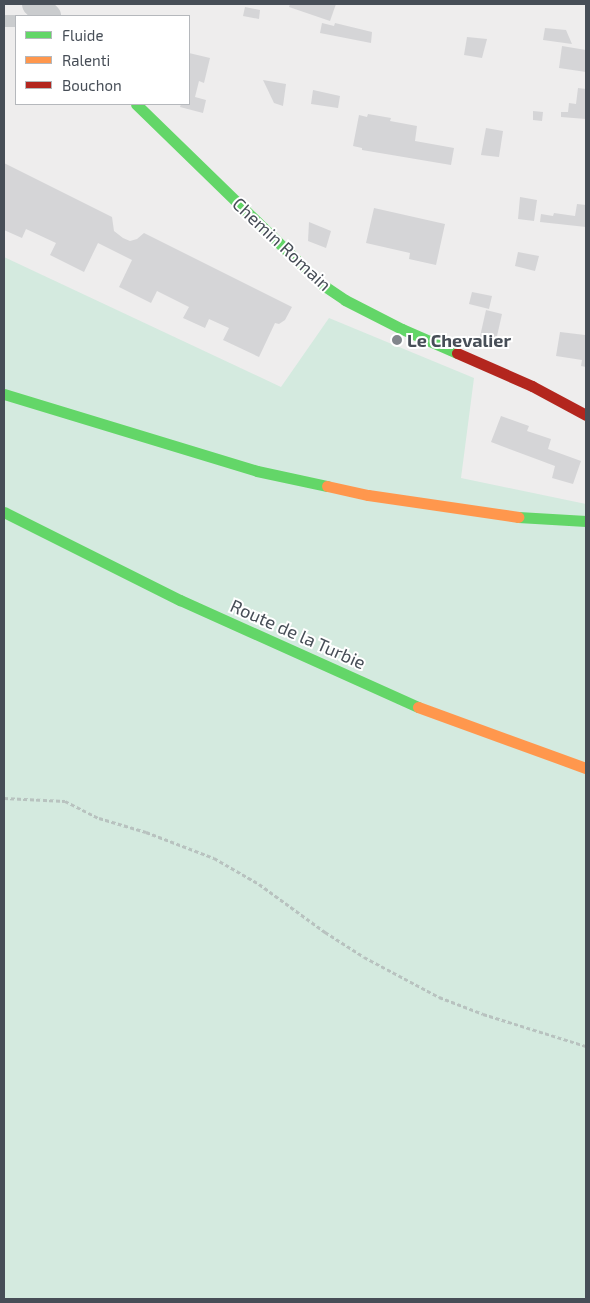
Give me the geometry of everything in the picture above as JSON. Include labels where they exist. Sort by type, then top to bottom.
[{"type":"street","points":[[35,4],[47,15]]},
{"type":"street","name":"Chemin Romain","points":[[137,105],[320,283],[345,300],[402,329],[532,386],[586,415]]},
{"type":"street","points":[[4,394],[257,470],[368,495],[504,516],[586,521]]},
{"type":"street","name":"Route de la Turbie","points":[[4,512],[180,600],[429,712],[586,768]]},
{"type":"path","points":[[4,798],[65,801],[98,818],[146,832],[214,858],[259,884],[325,932],[364,957],[439,997],[483,1014],[586,1046]]},
{"type":"green space","points":[[4,257],[281,387],[329,318],[474,378],[461,478],[586,504],[586,1299],[4,1299]]},
{"type":"building","points":[[290,4],[336,4],[330,21],[289,7]]},
{"type":"building","points":[[245,7],[260,10],[259,19],[243,16]]},
{"type":"building","points":[[322,23],[334,26],[335,23],[372,32],[371,43],[320,33]]},
{"type":"building","points":[[545,28],[566,30],[572,44],[543,40]]},
{"type":"building","points":[[467,37],[487,39],[482,58],[464,55]]},
{"type":"building","points":[[562,46],[586,50],[586,72],[559,68]]},
{"type":"building","points":[[190,53],[210,58],[204,83],[199,81],[195,97],[206,100],[203,113],[180,107],[181,105],[190,105]]},
{"type":"building","points":[[263,80],[286,84],[283,106],[274,103]]},
{"type":"building","points":[[578,88],[586,89],[586,119],[561,117],[561,112],[568,112],[569,103],[576,104]]},
{"type":"building","points":[[313,90],[340,96],[338,108],[311,104]]},
{"type":"building","points":[[533,111],[543,112],[542,121],[533,120]]},
{"type":"building","points":[[368,114],[391,118],[390,121],[417,126],[415,141],[454,148],[451,165],[362,150],[362,148],[353,146],[359,115],[367,117]]},
{"type":"building","points":[[486,128],[503,131],[499,157],[481,155]]},
{"type":"building","points":[[4,163],[112,217],[114,231],[123,238],[130,241],[137,239],[144,233],[292,307],[285,320],[279,324],[275,323],[259,357],[223,340],[229,328],[209,319],[205,328],[183,318],[189,307],[157,291],[151,303],[119,287],[132,260],[98,243],[84,272],[50,255],[56,243],[26,229],[22,238],[4,230]]},
{"type":"building","points":[[520,197],[537,200],[534,221],[518,219]]},
{"type":"building","points":[[577,204],[586,205],[586,227],[540,222],[541,214],[553,216],[554,213],[575,216]]},
{"type":"building","points":[[374,208],[445,224],[436,265],[409,259],[410,253],[366,243]]},
{"type":"building","points":[[309,222],[331,231],[326,248],[308,241]]},
{"type":"building","points":[[518,252],[539,256],[535,271],[515,266]]},
{"type":"building","points":[[472,292],[492,296],[489,309],[469,304]]},
{"type":"building","points":[[486,310],[502,314],[495,345],[479,341]]},
{"type":"building","points":[[560,332],[585,335],[586,367],[581,366],[582,360],[556,356]]},
{"type":"building","points":[[501,416],[529,426],[527,431],[551,439],[548,449],[581,461],[573,484],[552,478],[555,466],[491,442]]},
{"type":"traffic: fast","points":[[137,105],[320,283],[345,300],[402,329],[457,353]]},
{"type":"traffic: fast","points":[[4,394],[257,471],[327,486]]},
{"type":"traffic: fast","points":[[4,512],[180,600],[418,707]]},
{"type":"traffic: fast","points":[[518,517],[586,521]]},
{"type":"traffic: slow","points":[[327,486],[368,495],[518,517]]},
{"type":"traffic: slow","points":[[418,707],[586,768]]},
{"type":"traffic: jam","points":[[457,353],[532,386],[586,415]]},
{"type":"place","name":"Le Chevalier","points":[[397,340]]}]
